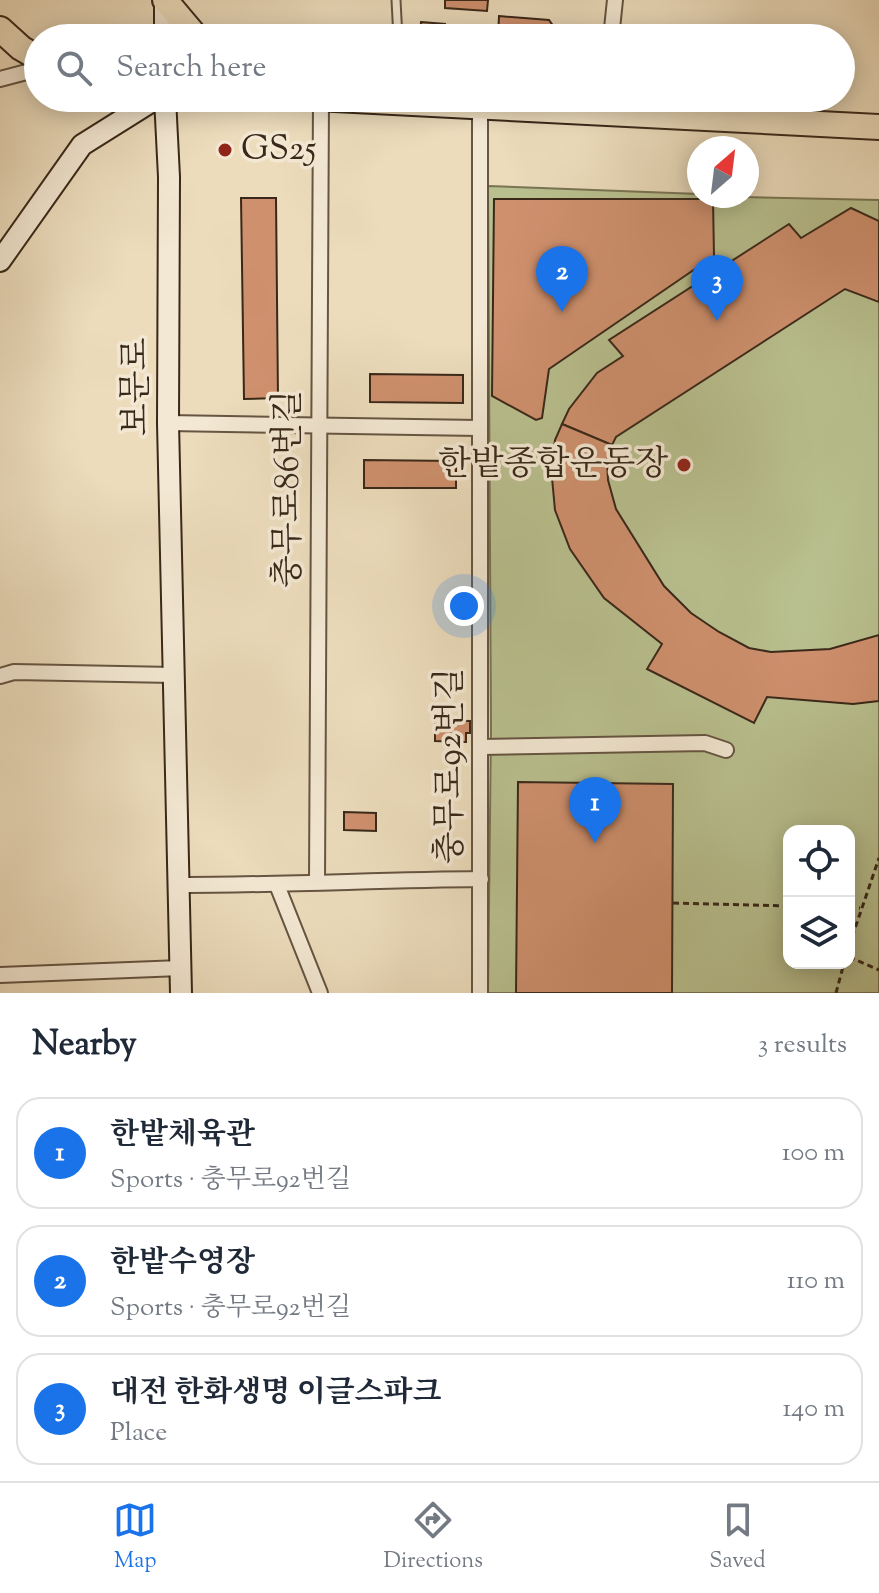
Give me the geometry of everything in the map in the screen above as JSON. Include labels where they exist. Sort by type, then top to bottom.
[{"type":"main road","points":[[165,0],[165,24]]},
{"type":"main road","points":[[165,0],[185,24]]},
{"type":"main road","points":[[0,29],[24,50]]},
{"type":"main road","points":[[0,261],[82,145],[135,112]]},
{"type":"main road","name":"보문로","points":[[166,112],[169,177],[168,423],[181,993]]},
{"type":"main road","points":[[693,112],[879,127]]},
{"type":"street","points":[[612,24],[615,0]]},
{"type":"street","points":[[0,79],[24,73]]},
{"type":"street","name":"충무로86번길","points":[[317,881],[318,112]]},
{"type":"street","name":"충무로92번길","points":[[480,112],[480,993]]},
{"type":"street","points":[[168,423],[479,428]]},
{"type":"street","points":[[7,674],[174,675]]},
{"type":"street","points":[[481,747],[705,743],[726,750]]},
{"type":"street","points":[[180,885],[481,879]]},
{"type":"street","points":[[277,885],[320,993]]},
{"type":"street","points":[[0,975],[181,968]]},
{"type":"lane","points":[[396,0],[397,24]]},
{"type":"path","points":[[855,925],[879,858]]},
{"type":"path","points":[[673,903],[783,906]]},
{"type":"path","points":[[855,908],[860,908]]},
{"type":"path","points":[[855,960],[879,970]]},
{"type":"path","points":[[836,993],[842,969]]},
{"type":"green space","name":"한밭종합운동장","points":[[488,186],[687,194],[687,208],[759,208],[759,197],[879,200],[879,993],[488,993],[491,730]]},
{"type":"building","points":[[445,0],[488,0],[487,11],[445,8]]},
{"type":"building","points":[[499,16],[549,20],[552,24],[499,24]]},
{"type":"building","points":[[241,198],[276,198],[278,398],[244,399]]},
{"type":"building","points":[[494,199],[687,199],[687,208],[713,208],[714,256],[549,369],[542,418],[536,420],[492,396]]},
{"type":"building","points":[[851,208],[879,221],[879,302],[845,289],[616,437],[612,445],[562,424],[569,409],[597,373],[623,356],[609,340],[789,224],[801,238]]},
{"type":"building","points":[[370,374],[463,375],[463,403],[370,402]]},
{"type":"building","points":[[562,424],[612,445],[607,460],[608,480],[616,509],[664,586],[691,613],[749,648],[771,652],[830,649],[879,635],[879,701],[853,704],[767,697],[754,723],[647,669],[662,644],[604,598],[570,549],[555,510],[551,467],[555,440]]},
{"type":"building","points":[[364,460],[456,461],[456,488],[364,488]]},
{"type":"building","points":[[435,720],[470,721],[466,742],[435,741]]},
{"type":"building","points":[[518,782],[673,784],[672,993],[516,993]]},
{"type":"building","points":[[344,812],[376,813],[376,831],[344,830]]},
{"type":"place","name":"GS25","points":[[225,150]]},
{"type":"place","name":"한밭수영장","points":[[562,312]]},
{"type":"place","name":"대전 한화생명 이글스파크","points":[[717,321]]},
{"type":"place","name":"한밭종합운동장","points":[[684,465]]},
{"type":"place","name":"한밭체육관","points":[[595,843]]}]
